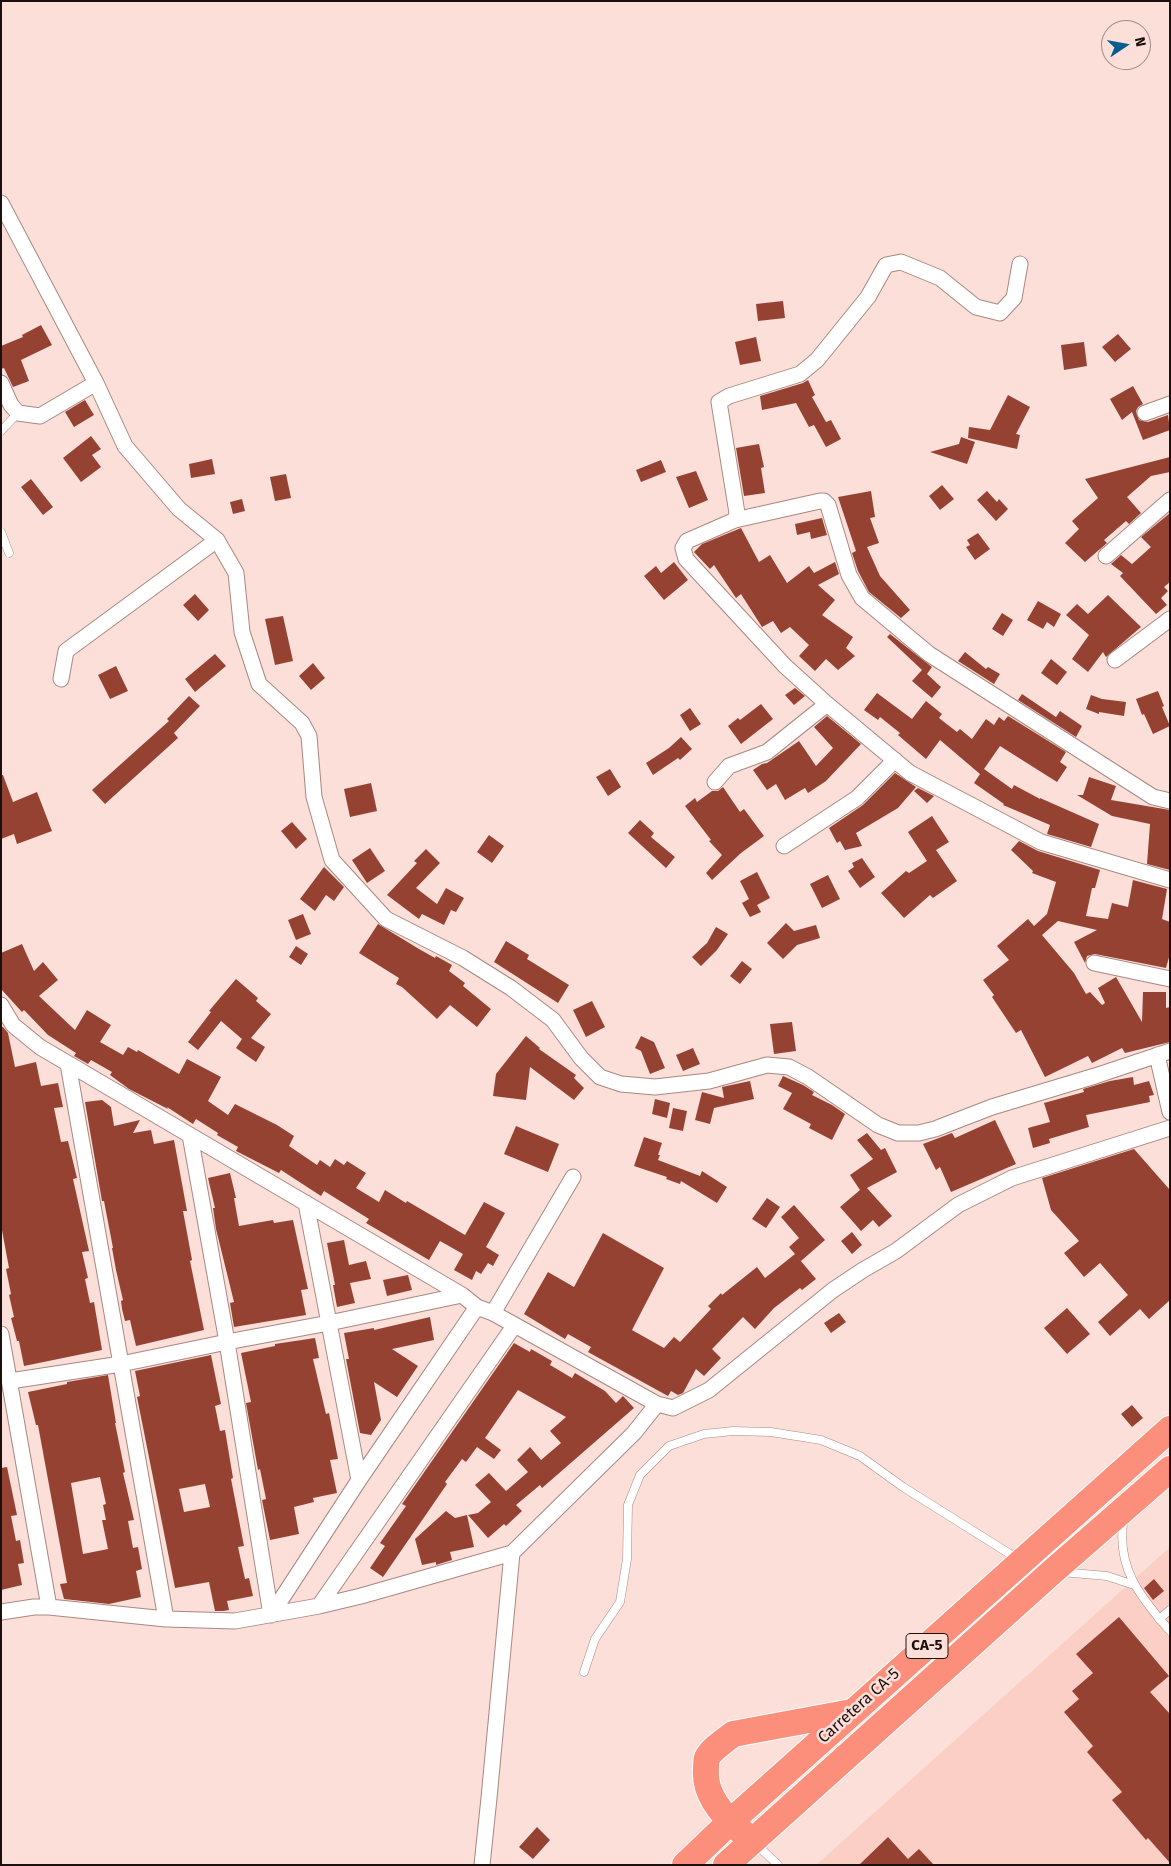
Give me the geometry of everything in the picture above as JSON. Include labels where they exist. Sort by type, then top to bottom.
[{"type":"highway","name":"Carretera CA-5","points":[[685,1865],[852,1712],[1170,1429]]},
{"type":"highway","name":"Carretera CA-5","points":[[726,1865],[1126,1506],[1170,1469]]},
{"type":"highway","points":[[752,1840],[730,1822],[708,1792],[705,1776],[707,1759],[717,1746],[733,1734],[852,1712]]},
{"type":"street","points":[[1,203],[96,383],[125,446],[179,510],[217,540],[236,574],[242,632],[259,684],[302,723],[309,736],[314,797],[332,860],[386,919],[463,958],[511,988],[553,1020],[581,1058],[600,1077],[621,1084],[655,1087],[709,1081],[767,1065],[789,1067],[808,1077],[878,1125],[898,1132],[918,1133],[934,1129],[1001,1104],[1095,1076],[1163,1053],[1170,1112]]},
{"type":"street","points":[[735,520],[738,513],[719,402],[729,396],[800,374],[817,360],[868,297],[886,265],[901,262],[940,278],[976,307],[1000,313],[1014,298],[1020,264]]},
{"type":"street","points":[[1,383],[18,413],[40,416],[96,383]]},
{"type":"street","points":[[1145,413],[1170,404]]},
{"type":"street","points":[[1106,556],[1170,500]]},
{"type":"street","points":[[1170,801],[1153,797],[930,654],[862,598],[849,575],[828,505],[824,502],[820,501],[735,520],[687,541],[683,548],[686,559],[785,666],[827,704],[910,773],[1041,842],[1170,880]]},
{"type":"street","points":[[61,679],[66,651],[217,540]]},
{"type":"street","points":[[1115,660],[1170,620]]},
{"type":"street","points":[[715,782],[729,766],[767,752],[827,704]]},
{"type":"street","points":[[784,846],[857,798],[895,760]]},
{"type":"street","points":[[1094,963],[1170,979]]},
{"type":"street","points":[[1,1005],[13,1024],[40,1047],[68,1064],[462,1295],[477,1307],[493,1313],[658,1404],[673,1408],[709,1390],[833,1290],[896,1251],[958,1205],[1012,1178],[1170,1128]]},
{"type":"street","points":[[68,1064],[166,1619]]},
{"type":"street","points":[[190,1135],[227,1342],[271,1615]]},
{"type":"street","points":[[493,1313],[573,1178]]},
{"type":"street","points":[[306,1203],[359,1480]]},
{"type":"street","points":[[10,1381],[121,1364],[462,1295]]},
{"type":"street","points":[[271,1615],[359,1480],[477,1307]]},
{"type":"street","points":[[319,1606],[514,1326]]},
{"type":"street","points":[[1,1334],[50,1607]]},
{"type":"street","points":[[1,1612],[34,1607],[50,1607],[166,1619],[235,1621],[319,1606],[361,1596],[512,1552],[634,1433],[658,1404]]},
{"type":"street","points":[[482,1865],[512,1552]]},
{"type":"lane","points":[[1,431],[18,413]]},
{"type":"lane","points":[[1,532],[9,553]]},
{"type":"lane","points":[[584,1672],[595,1639],[620,1602],[627,1558],[628,1505],[640,1475],[669,1446],[704,1434],[733,1431],[771,1432],[821,1440],[860,1456],[903,1487],[1022,1561]]},
{"type":"lane","points":[[1126,1506],[1122,1531],[1123,1550],[1134,1585],[1170,1632]]},
{"type":"lane","points":[[1052,1572],[1107,1576],[1134,1585]]},
{"type":"lane","points":[[1159,1619],[1170,1610]]},
{"type":"lane","points":[[752,1840],[778,1865]]},
{"type":"shaded area","points":[[1170,1547],[1170,1865],[816,1865]]},
{"type":"building","points":[[783,301],[785,318],[758,321],[756,304]]},
{"type":"building","points":[[41,325],[52,345],[21,360],[29,381],[13,387],[4,368],[1,369],[1,346],[23,337],[22,335]]},
{"type":"building","points":[[1118,334],[1131,349],[1115,362],[1102,347]]},
{"type":"building","points":[[756,337],[761,361],[740,365],[735,342]]},
{"type":"building","points":[[1084,342],[1087,366],[1064,370],[1061,345]]},
{"type":"building","points":[[808,380],[815,395],[812,397],[826,422],[831,420],[841,439],[826,447],[814,425],[809,427],[796,403],[762,410],[760,396]]},
{"type":"building","points":[[1133,386],[1143,404],[1136,411],[1139,420],[1148,422],[1168,415],[1170,430],[1143,440],[1132,412],[1122,420],[1110,399]]},
{"type":"building","points":[[1008,395],[1030,407],[1016,434],[1020,435],[1017,449],[968,438],[969,427],[990,430]]},
{"type":"building","points":[[85,400],[94,415],[74,427],[65,412]]},
{"type":"building","points":[[91,436],[101,449],[92,455],[101,467],[81,482],[63,458]]},
{"type":"building","points":[[961,437],[975,442],[967,464],[930,452],[959,444]]},
{"type":"building","points":[[759,444],[764,467],[761,468],[765,493],[744,496],[736,448]]},
{"type":"building","points":[[1170,457],[1170,472],[1151,476],[1127,497],[1141,513],[1129,524],[1126,521],[1104,540],[1107,543],[1085,562],[1065,543],[1079,529],[1072,521],[1098,498],[1085,479]]},
{"type":"building","points":[[212,459],[215,474],[191,478],[189,464]]},
{"type":"building","points":[[661,460],[666,472],[641,482],[636,470]]},
{"type":"building","points":[[696,471],[708,500],[689,508],[676,477]]},
{"type":"building","points":[[286,474],[291,498],[275,501],[270,477]]},
{"type":"building","points":[[31,479],[53,507],[43,515],[21,487]]},
{"type":"building","points":[[942,485],[954,499],[940,510],[929,496]]},
{"type":"building","points":[[871,491],[875,517],[870,518],[879,543],[867,547],[880,576],[910,610],[901,618],[869,592],[858,571],[852,553],[856,551],[838,497]]},
{"type":"building","points":[[987,491],[997,502],[999,499],[1008,509],[996,521],[977,500]]},
{"type":"building","points":[[242,499],[245,511],[233,514],[230,502]]},
{"type":"building","points":[[1170,513],[1170,582],[1164,587],[1168,591],[1161,598],[1167,605],[1156,614],[1120,576],[1123,573],[1111,564],[1121,555],[1132,564],[1151,547],[1141,537]]},
{"type":"building","points":[[822,518],[827,535],[811,539],[810,532],[797,535],[795,524]]},
{"type":"building","points":[[741,528],[759,562],[770,555],[787,583],[809,566],[814,573],[835,562],[839,574],[818,585],[835,600],[822,615],[853,637],[846,648],[855,656],[838,670],[826,659],[815,671],[799,656],[809,645],[790,627],[781,633],[773,621],[762,627],[741,594],[736,598],[714,565],[710,569],[694,552],[702,544]]},
{"type":"building","points":[[978,533],[990,549],[975,560],[966,547],[970,545],[967,540]]},
{"type":"building","points":[[674,562],[688,580],[664,600],[644,576],[656,566],[661,573]]},
{"type":"building","points":[[195,594],[209,610],[198,621],[183,605]]},
{"type":"building","points":[[1108,595],[1141,627],[1106,657],[1103,652],[1088,672],[1072,659],[1089,635],[1066,615],[1077,604],[1088,614]]},
{"type":"building","points":[[1038,601],[1061,614],[1054,627],[1047,622],[1043,629],[1027,620]]},
{"type":"building","points":[[1002,613],[1013,620],[1003,636],[992,629]]},
{"type":"building","points":[[283,616],[293,661],[275,665],[265,619]]},
{"type":"building","points":[[890,634],[932,667],[927,674],[941,687],[932,698],[912,681],[922,670],[887,637]]},
{"type":"building","points":[[965,652],[986,669],[988,667],[1000,674],[994,684],[958,661]]},
{"type":"building","points":[[215,654],[226,666],[195,692],[185,679]]},
{"type":"building","points":[[1051,659],[1067,672],[1057,685],[1041,673]]},
{"type":"building","points":[[313,663],[325,678],[311,690],[299,676]]},
{"type":"building","points":[[116,666],[128,691],[110,699],[98,675]]},
{"type":"building","points":[[795,688],[805,696],[794,705],[785,695]]},
{"type":"building","points":[[1158,691],[1170,726],[1153,734],[1144,714],[1142,715],[1136,699]]},
{"type":"building","points":[[877,693],[912,719],[926,701],[942,714],[939,718],[957,732],[960,729],[972,739],[986,719],[994,725],[999,717],[1004,721],[1008,716],[1066,752],[1060,762],[1067,767],[1057,782],[1000,746],[984,769],[1012,789],[1014,785],[1040,799],[1099,824],[1091,847],[1047,834],[1050,825],[1003,805],[974,783],[980,774],[940,740],[926,759],[898,735],[900,733],[880,717],[878,720],[864,710]]},
{"type":"building","points":[[1022,694],[1056,717],[1060,711],[1082,726],[1076,737],[1018,700]]},
{"type":"building","points":[[1091,695],[1102,699],[1126,702],[1124,716],[1099,712],[1099,714],[1086,709]]},
{"type":"building","points":[[189,696],[200,706],[174,733],[178,738],[105,804],[92,790],[169,721],[167,719]]},
{"type":"building","points":[[761,704],[773,719],[741,744],[728,726],[738,718],[740,720]]},
{"type":"building","points":[[690,708],[701,724],[690,731],[680,715]]},
{"type":"building","points":[[827,716],[861,744],[826,781],[808,793],[805,788],[785,800],[776,784],[767,790],[753,770],[762,764],[767,763],[799,741],[816,766],[833,748],[814,727]]},
{"type":"building","points":[[681,737],[692,749],[680,760],[678,758],[653,775],[646,763],[669,748]]},
{"type":"building","points":[[610,769],[621,787],[608,796],[596,777]]},
{"type":"building","points":[[895,773],[916,787],[898,808],[856,833],[862,846],[845,850],[840,841],[837,843],[829,828],[863,805]]},
{"type":"building","points":[[1,775],[3,775],[13,802],[37,792],[52,831],[17,844],[14,834],[1,839]]},
{"type":"building","points":[[1089,777],[1116,786],[1111,800],[1170,810],[1170,870],[1147,864],[1150,824],[1112,816],[1077,795],[1083,795]]},
{"type":"building","points":[[371,783],[377,811],[350,817],[344,789]]},
{"type":"building","points":[[723,787],[740,812],[744,809],[764,836],[741,853],[712,880],[706,873],[722,855],[709,841],[711,840],[685,806],[695,798],[697,802],[712,791],[718,791]]},
{"type":"building","points":[[918,788],[934,796],[927,803],[914,791]]},
{"type":"building","points":[[932,816],[949,842],[936,850],[957,881],[933,898],[930,895],[904,918],[881,893],[906,871],[909,873],[927,861],[908,832]]},
{"type":"building","points":[[640,820],[654,833],[651,837],[675,857],[666,868],[628,833]]},
{"type":"building","points":[[292,822],[307,839],[296,849],[281,831]]},
{"type":"building","points":[[489,835],[504,846],[492,863],[477,852]]},
{"type":"building","points":[[1019,841],[1038,851],[1100,870],[1095,888],[1092,888],[1086,916],[1108,919],[1112,903],[1128,907],[1133,880],[1167,889],[1162,919],[1170,922],[1170,954],[1166,968],[1095,954],[1087,956],[1085,963],[1074,942],[1097,930],[1058,921],[1042,935],[1074,973],[1086,994],[1090,992],[1102,1005],[1105,1003],[1098,988],[1116,977],[1142,1022],[1143,992],[1166,992],[1166,1008],[1170,1007],[1170,1042],[1125,1053],[1122,1048],[1092,1063],[1088,1056],[1045,1077],[1021,1030],[1016,1033],[983,980],[1009,960],[997,946],[1028,919],[1034,926],[1047,914],[1056,882],[1032,873],[1033,871],[1011,850]]},
{"type":"building","points":[[370,848],[385,871],[367,883],[352,860]]},
{"type":"building","points":[[426,849],[440,863],[416,888],[437,904],[446,888],[464,898],[456,912],[451,910],[444,925],[422,914],[419,919],[387,895],[417,863],[414,861]]},
{"type":"building","points":[[862,858],[875,877],[860,888],[848,871],[854,867],[852,863]]},
{"type":"building","points":[[324,867],[344,887],[334,901],[326,895],[315,911],[300,899]]},
{"type":"building","points":[[757,872],[770,898],[757,905],[761,912],[750,917],[742,903],[749,899],[740,881]]},
{"type":"building","points":[[828,875],[840,899],[822,908],[810,884]]},
{"type":"building","points":[[303,914],[311,934],[296,940],[288,920]]},
{"type":"building","points":[[786,923],[794,931],[816,925],[820,938],[797,945],[783,959],[767,943]]},
{"type":"building","points":[[378,924],[435,958],[436,956],[452,965],[449,971],[465,983],[463,986],[491,1009],[477,1027],[450,1005],[437,1019],[402,987],[396,984],[399,978],[359,953]]},
{"type":"building","points":[[716,927],[728,934],[717,950],[701,966],[692,957],[707,943]]},
{"type":"building","points":[[506,941],[529,955],[527,959],[569,985],[558,1003],[494,962]]},
{"type":"building","points":[[22,944],[34,971],[43,962],[58,980],[39,996],[75,1030],[87,1010],[111,1025],[100,1042],[123,1055],[128,1047],[137,1052],[138,1050],[179,1074],[187,1059],[221,1077],[208,1101],[228,1115],[235,1104],[277,1125],[294,1136],[289,1146],[317,1165],[320,1160],[330,1167],[335,1159],[344,1165],[347,1161],[366,1173],[356,1188],[379,1202],[385,1190],[465,1235],[484,1202],[505,1213],[486,1247],[499,1255],[493,1266],[488,1263],[481,1274],[476,1271],[472,1280],[454,1270],[463,1254],[440,1241],[429,1260],[366,1223],[369,1219],[324,1191],[321,1196],[281,1170],[279,1173],[236,1151],[238,1147],[217,1135],[218,1133],[196,1119],[193,1124],[167,1107],[168,1109],[129,1089],[110,1075],[112,1072],[91,1060],[88,1064],[74,1056],[76,1053],[48,1035],[24,1010],[22,1012],[1,989],[1,953]]},
{"type":"building","points":[[296,946],[308,954],[301,965],[289,957]]},
{"type":"building","points":[[742,961],[752,969],[740,984],[730,976]]},
{"type":"building","points":[[236,979],[258,998],[256,1001],[271,1014],[251,1038],[265,1047],[256,1062],[236,1048],[242,1039],[221,1021],[198,1050],[188,1042],[211,1012],[209,1011]]},
{"type":"building","points":[[592,1001],[605,1027],[586,1037],[573,1010]]},
{"type":"building","points":[[792,1022],[796,1051],[774,1054],[770,1024]]},
{"type":"building","points":[[1,1027],[8,1033],[15,1067],[36,1062],[41,1086],[58,1083],[63,1107],[54,1108],[61,1142],[68,1141],[77,1178],[73,1179],[89,1251],[82,1252],[88,1278],[85,1279],[90,1303],[94,1302],[102,1350],[24,1366],[19,1341],[17,1341],[11,1318],[14,1317],[6,1269],[9,1268],[1,1225]]},
{"type":"building","points":[[526,1036],[539,1049],[576,1075],[574,1078],[584,1088],[574,1100],[530,1067],[526,1100],[493,1096],[496,1074]]},
{"type":"building","points":[[641,1036],[654,1042],[665,1068],[650,1074],[641,1051],[635,1048]]},
{"type":"building","points":[[693,1048],[700,1064],[683,1071],[676,1055]]},
{"type":"building","points":[[783,1076],[803,1085],[814,1092],[812,1095],[845,1114],[832,1140],[809,1128],[811,1124],[783,1109],[792,1093],[778,1086]]},
{"type":"building","points":[[1133,1077],[1134,1085],[1149,1081],[1154,1095],[1149,1096],[1150,1102],[1086,1115],[1089,1127],[1049,1139],[1050,1143],[1033,1148],[1028,1128],[1050,1122],[1044,1103],[1084,1092],[1083,1089],[1110,1081]]},
{"type":"building","points":[[750,1081],[754,1099],[714,1108],[710,1124],[695,1120],[702,1092],[724,1098],[722,1087]]},
{"type":"building","points":[[655,1099],[670,1103],[667,1118],[652,1114]]},
{"type":"building","points":[[102,1100],[111,1107],[114,1126],[140,1120],[133,1133],[151,1130],[154,1144],[174,1140],[187,1211],[183,1211],[192,1260],[190,1261],[204,1330],[136,1346],[130,1320],[125,1321],[122,1309],[121,1301],[123,1300],[104,1201],[102,1201],[85,1102]]},
{"type":"building","points":[[673,1108],[687,1111],[683,1131],[669,1128]]},
{"type":"building","points":[[995,1120],[1016,1164],[951,1192],[940,1167],[936,1170],[923,1144],[952,1133],[955,1138]]},
{"type":"building","points":[[516,1126],[559,1144],[548,1172],[504,1154]]},
{"type":"building","points":[[867,1133],[881,1150],[885,1148],[897,1172],[867,1188],[892,1216],[879,1227],[873,1220],[861,1231],[840,1207],[860,1190],[850,1175],[873,1159],[857,1140]]},
{"type":"building","points":[[644,1137],[662,1143],[658,1160],[700,1176],[702,1171],[727,1187],[717,1203],[681,1181],[680,1184],[666,1179],[667,1177],[634,1166]]},
{"type":"building","points":[[1134,1149],[1170,1190],[1170,1300],[1149,1319],[1140,1309],[1110,1336],[1098,1322],[1128,1295],[1100,1263],[1084,1277],[1064,1253],[1079,1241],[1051,1210],[1042,1178]]},
{"type":"building","points":[[230,1173],[236,1198],[234,1198],[239,1226],[273,1220],[274,1223],[293,1220],[308,1289],[301,1290],[306,1315],[234,1327],[230,1303],[234,1302],[216,1229],[213,1208],[215,1208],[208,1178]]},
{"type":"building","points":[[767,1198],[780,1207],[766,1228],[752,1219]]},
{"type":"building","points":[[794,1205],[825,1240],[801,1261],[789,1247],[799,1238],[781,1217]]},
{"type":"building","points":[[852,1232],[862,1245],[852,1254],[841,1241]]},
{"type":"building","points":[[603,1233],[664,1268],[632,1330],[664,1348],[674,1337],[680,1342],[711,1309],[708,1306],[721,1293],[722,1295],[757,1267],[765,1278],[795,1254],[816,1279],[802,1290],[800,1288],[774,1308],[755,1329],[743,1317],[712,1349],[721,1358],[704,1376],[696,1369],[683,1393],[678,1395],[671,1391],[668,1396],[588,1352],[591,1347],[568,1334],[565,1339],[524,1314],[548,1272],[574,1287]]},
{"type":"building","points":[[344,1240],[349,1265],[366,1261],[371,1279],[350,1283],[355,1303],[337,1307],[327,1243]]},
{"type":"building","points":[[408,1275],[412,1290],[387,1296],[383,1280]]},
{"type":"building","points":[[1067,1308],[1090,1334],[1067,1354],[1044,1328]]},
{"type":"building","points":[[839,1313],[846,1322],[831,1333],[824,1323]]},
{"type":"building","points":[[430,1317],[434,1340],[392,1349],[418,1366],[397,1397],[374,1382],[381,1420],[371,1435],[360,1433],[346,1359],[349,1359],[344,1333],[374,1328],[374,1330]]},
{"type":"building","points":[[315,1338],[319,1358],[313,1359],[326,1414],[329,1413],[338,1459],[330,1460],[337,1493],[313,1498],[314,1502],[294,1507],[299,1534],[270,1540],[262,1500],[266,1499],[260,1469],[258,1470],[246,1403],[251,1402],[241,1353],[275,1346],[275,1344]]},
{"type":"building","points":[[514,1343],[530,1352],[531,1349],[552,1361],[550,1365],[572,1378],[575,1373],[605,1391],[616,1403],[623,1396],[634,1408],[542,1488],[540,1485],[516,1505],[522,1511],[506,1526],[504,1524],[488,1538],[468,1515],[478,1513],[491,1502],[475,1485],[489,1473],[506,1491],[528,1472],[517,1460],[530,1447],[541,1460],[561,1443],[550,1431],[566,1417],[518,1390],[485,1438],[501,1450],[494,1459],[477,1447],[466,1462],[462,1459],[383,1577],[370,1568],[385,1546],[380,1543],[406,1506],[402,1504]]},
{"type":"building","points":[[211,1355],[221,1404],[215,1406],[220,1431],[225,1430],[233,1478],[231,1479],[244,1546],[238,1547],[245,1579],[249,1578],[253,1596],[227,1601],[229,1610],[215,1611],[209,1582],[175,1588],[137,1397],[140,1396],[135,1371]],"holes":[[[205,1484],[210,1507],[184,1512],[179,1489]]]},
{"type":"building","points":[[108,1375],[125,1472],[123,1473],[134,1520],[128,1521],[133,1548],[138,1547],[142,1569],[136,1571],[141,1597],[109,1604],[64,1599],[60,1584],[67,1583],[38,1425],[36,1425],[28,1392],[67,1384],[67,1382]],"holes":[[[100,1477],[106,1504],[103,1505],[106,1520],[102,1520],[108,1549],[83,1554],[71,1483]]]},
{"type":"building","points":[[1132,1405],[1143,1418],[1132,1427],[1121,1414]]},
{"type":"building","points":[[7,1467],[17,1515],[11,1516],[16,1541],[20,1540],[24,1563],[18,1564],[22,1585],[1,1590],[1,1468]]},
{"type":"building","points":[[446,1511],[455,1518],[467,1515],[474,1547],[450,1552],[452,1560],[436,1565],[436,1562],[422,1565],[415,1539]]},
{"type":"building","points":[[1154,1579],[1164,1591],[1153,1600],[1144,1588]]},
{"type":"building","points":[[1119,1617],[1169,1676],[1150,1692],[1170,1714],[1170,1863],[1148,1838],[1146,1840],[1112,1800],[1122,1792],[1087,1752],[1093,1746],[1064,1712],[1079,1699],[1072,1691],[1093,1673],[1076,1654]]},
{"type":"building","points":[[537,1827],[550,1840],[533,1859],[519,1847]]},
{"type":"building","points":[[888,1837],[908,1859],[919,1849],[934,1865],[859,1865]]}]
